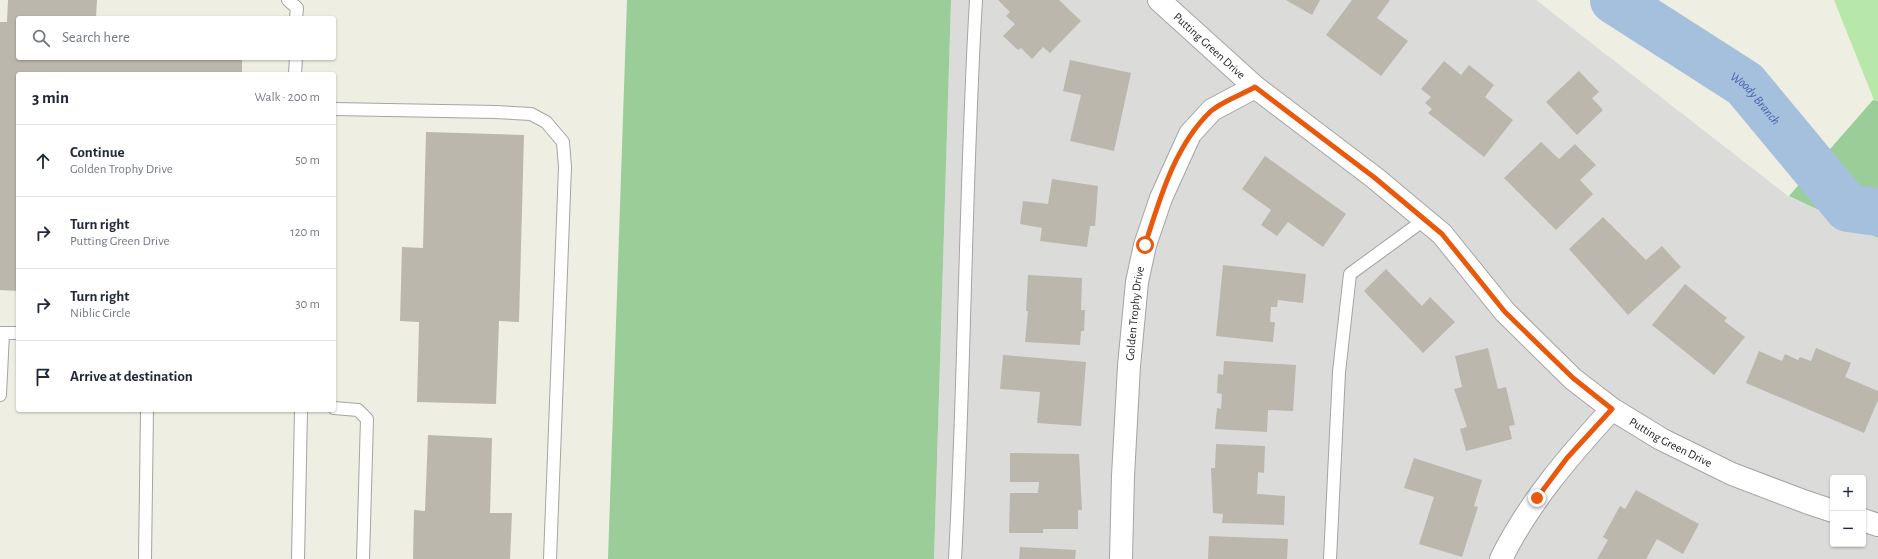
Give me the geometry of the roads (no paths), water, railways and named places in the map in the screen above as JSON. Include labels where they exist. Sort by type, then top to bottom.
[{"type":"street","name":"Putting Green Drive","points":[[1159,0],[1255,87],[1375,178],[1442,234],[1511,317],[1573,378],[1612,409],[1661,439],[1732,474],[1830,510]]},
{"type":"street","name":"Golden Trophy Drive","points":[[1121,559],[1123,476],[1129,366],[1137,282],[1145,245],[1161,198],[1190,134],[1212,110],[1255,87]]},
{"type":"street","points":[[1501,559],[1512,536],[1537,498],[1567,458],[1612,409]]},
{"type":"street","points":[[1866,521],[1878,525]]},
{"type":"lane","points":[[288,0],[297,8],[296,16]]},
{"type":"lane","points":[[955,559],[962,421],[970,105],[976,0]]},
{"type":"lane","points":[[295,72],[296,60]]},
{"type":"lane","points":[[336,109],[531,114],[546,122],[563,142],[565,167],[550,559]]},
{"type":"lane","points":[[1330,559],[1339,372],[1350,274],[1424,220]]},
{"type":"lane","points":[[0,395],[1,333],[16,333]]},
{"type":"lane","points":[[336,408],[358,410],[367,419],[363,559]]},
{"type":"lane","points":[[145,559],[147,412]]},
{"type":"lane","points":[[298,559],[301,412]]},
{"type":"waterway","name":"Woody Branch","points":[[1614,0],[1745,84],[1848,208],[1878,212]]}]
